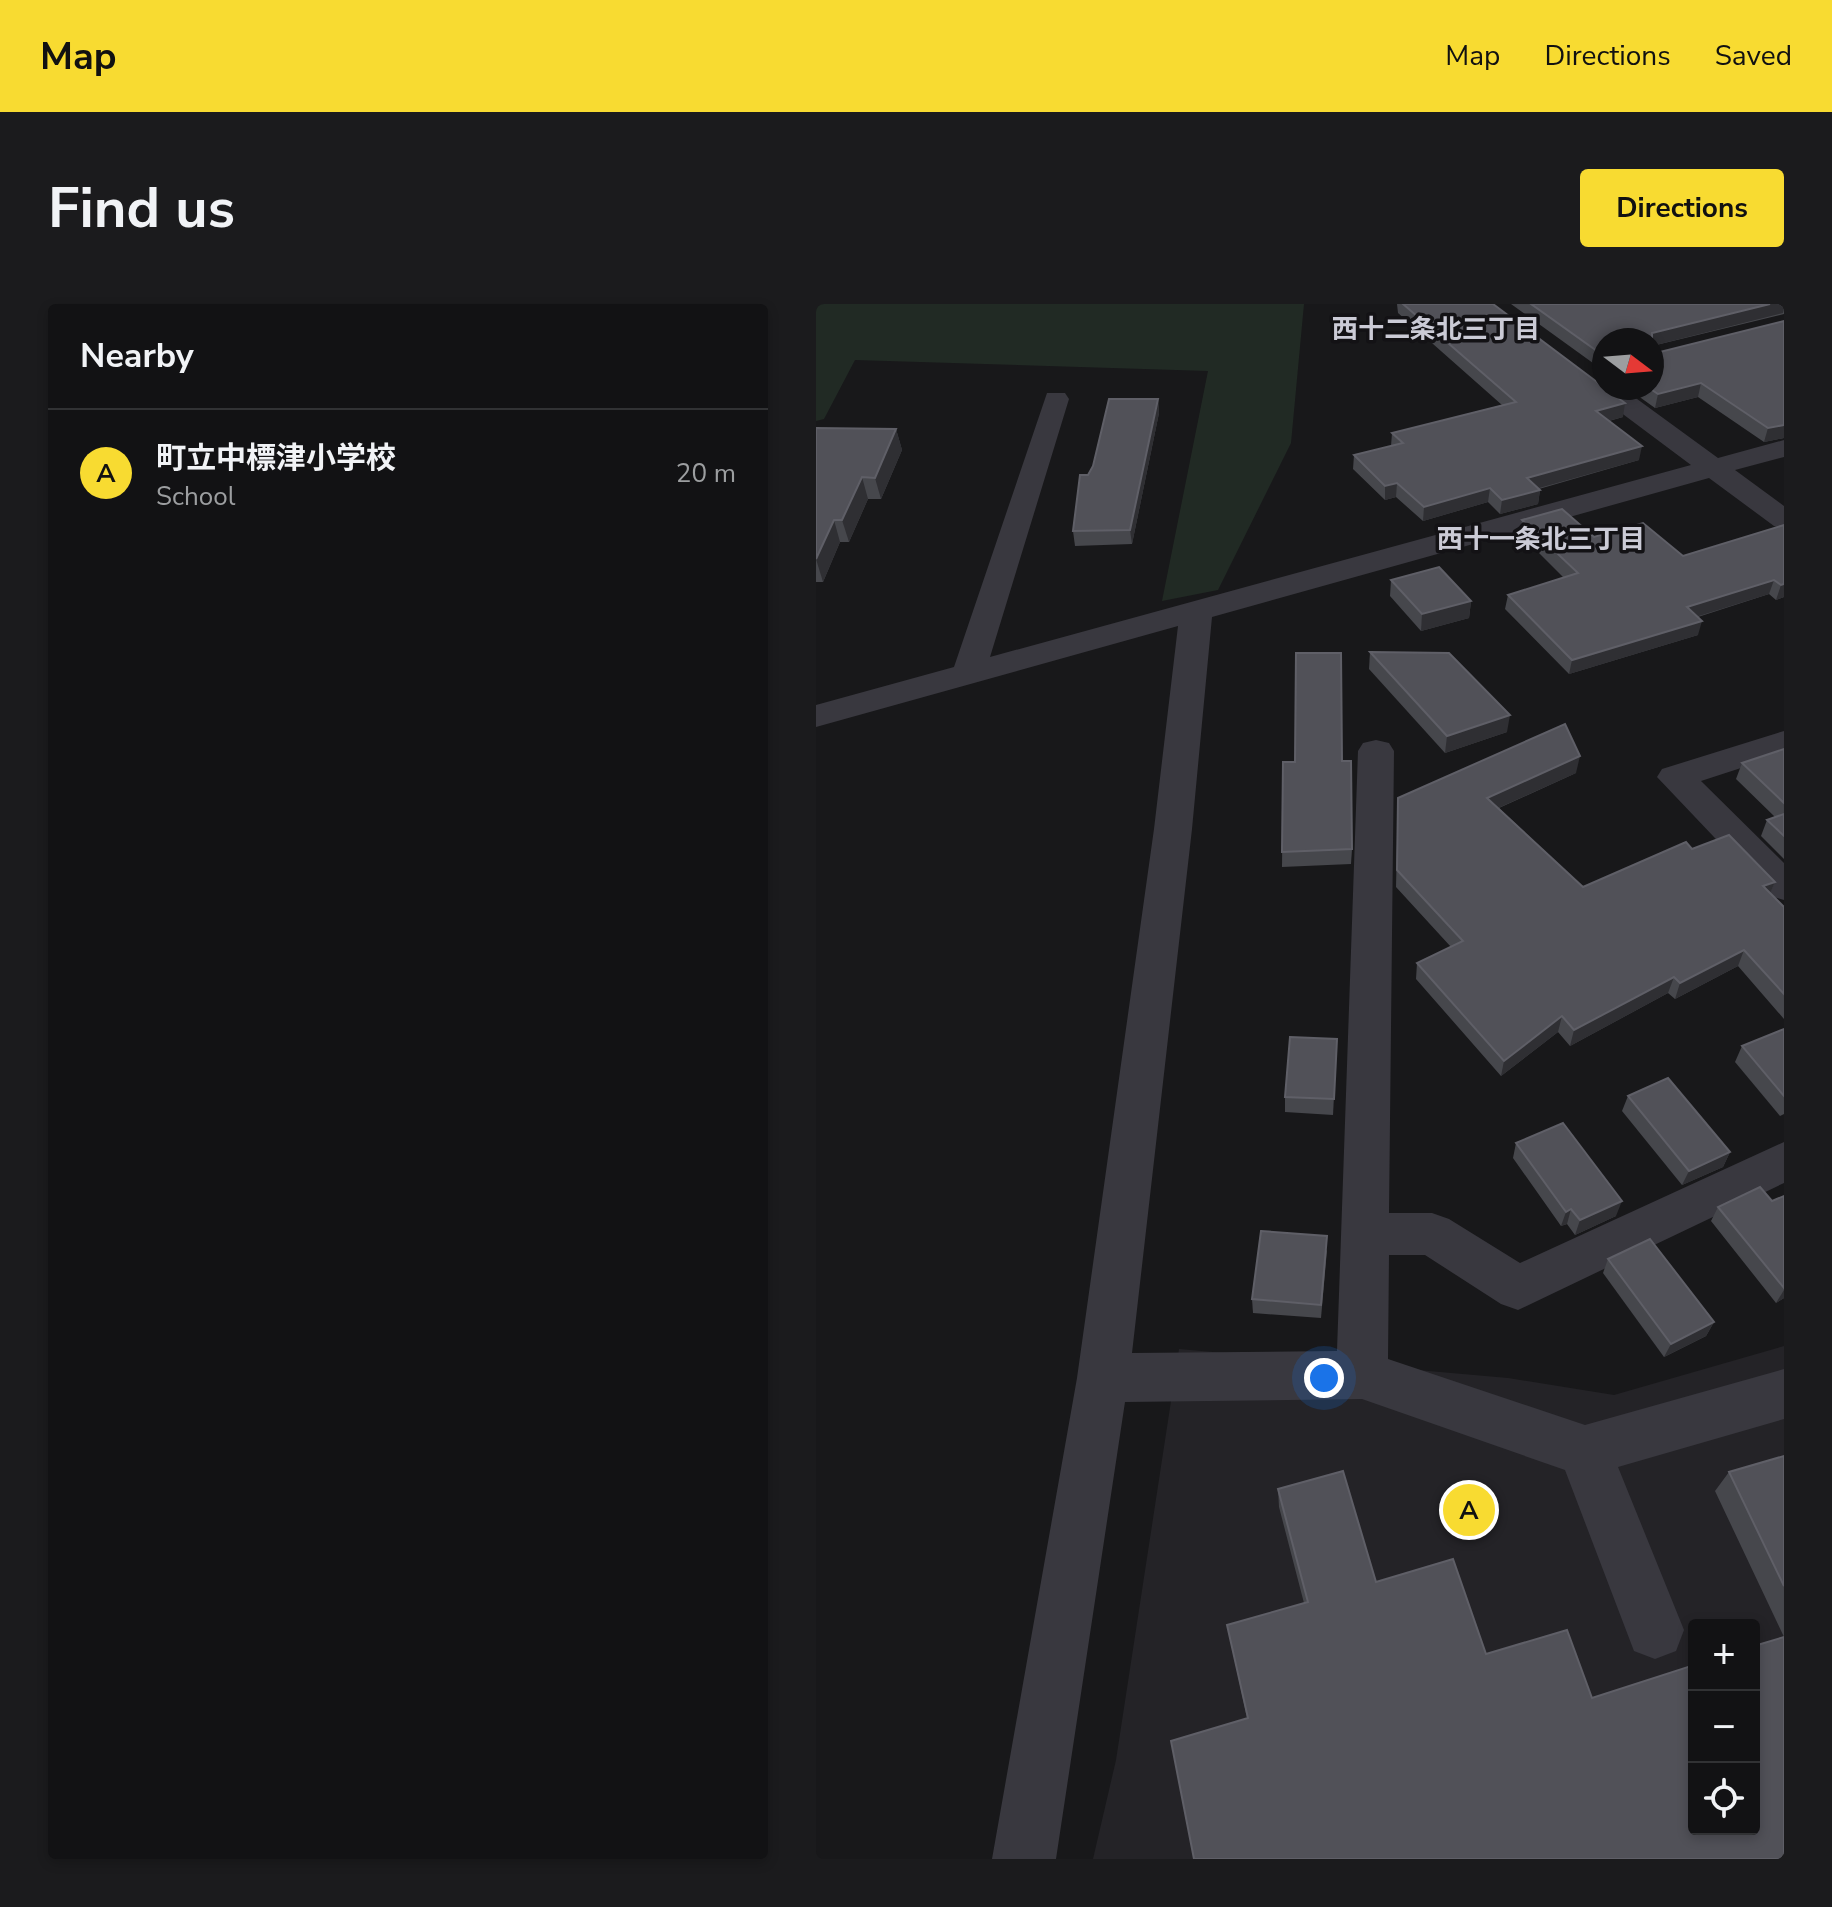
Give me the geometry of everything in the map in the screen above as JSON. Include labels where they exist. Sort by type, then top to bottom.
[{"type":"street","points":[[968,675],[1056,399]]},
{"type":"street","points":[[1622,400],[1784,520]]},
{"type":"street","points":[[816,716],[1784,448]]},
{"type":"street","points":[[1024,1859],[1103,1378],[1173,829],[1196,612]]},
{"type":"street","points":[[1784,742],[1675,777],[1784,886]]},
{"type":"street","points":[[1362,1375],[1376,751]]},
{"type":"street","points":[[1365,1234],[1432,1234],[1518,1288],[1784,1161]]},
{"type":"street","points":[[1103,1378],[1362,1375],[1585,1451],[1784,1394]]},
{"type":"street","points":[[1585,1451],[1655,1630]]},
{"type":"shaded area","points":[[816,304],[1304,304],[1291,443],[1218,590],[1162,601],[1208,371],[855,360],[824,419],[816,421]]},
{"type":"shaded area","points":[[1784,1346],[1784,1859],[1093,1859],[1116,1760],[1179,1349],[1508,1378],[1614,1395]]},
{"type":"building","points":[[1403,304],[1493,304],[1592,378],[1592,400],[1621,400],[1625,403],[1596,411],[1642,446],[1527,478],[1540,490],[1502,500],[1490,488],[1424,507],[1397,483],[1385,486],[1354,455],[1403,443],[1392,433],[1516,402]]},
{"type":"building","points":[[1531,304],[1770,304],[1664,330],[1592,328],[1592,347]]},
{"type":"building","points":[[1784,321],[1784,425],[1768,428],[1701,383],[1664,392],[1664,351]]},
{"type":"building","points":[[1109,399],[1158,399],[1130,530],[1073,531],[1080,475],[1088,475],[1093,466]]},
{"type":"building","points":[[816,428],[896,429],[875,478],[862,477],[842,520],[834,520],[816,559]]},
{"type":"building","points":[[1562,509],[1594,537],[1643,523],[1683,556],[1784,525],[1784,584],[1774,580],[1687,607],[1702,621],[1572,660],[1508,595],[1578,573],[1522,520]]},
{"type":"building","points":[[1439,567],[1471,601],[1422,614],[1391,580]]},
{"type":"building","points":[[1370,652],[1449,653],[1510,715],[1447,736]]},
{"type":"building","points":[[1296,653],[1341,653],[1342,761],[1351,761],[1352,849],[1282,852],[1283,762],[1295,762]]},
{"type":"building","points":[[1565,724],[1580,756],[1487,798],[1583,887],[1686,842],[1692,849],[1729,835],[1775,882],[1763,886],[1784,907],[1784,994],[1744,950],[1680,983],[1674,977],[1574,1030],[1562,1016],[1504,1061],[1417,963],[1463,941],[1397,870],[1398,798]]},
{"type":"building","points":[[1784,749],[1784,803],[1742,763]]},
{"type":"building","points":[[1784,814],[1784,836],[1767,820]]},
{"type":"building","points":[[1784,1029],[1784,1096],[1742,1046]]},
{"type":"building","points":[[1290,1037],[1337,1039],[1334,1099],[1285,1097]]},
{"type":"building","points":[[1668,1078],[1730,1152],[1689,1171],[1628,1096]]},
{"type":"building","points":[[1563,1123],[1622,1201],[1580,1220],[1571,1209],[1566,1212],[1516,1143]]},
{"type":"building","points":[[1760,1187],[1772,1201],[1784,1196],[1784,1288],[1718,1207]]},
{"type":"building","points":[[1261,1231],[1327,1236],[1321,1305],[1252,1299]]},
{"type":"building","points":[[1650,1239],[1714,1322],[1671,1344],[1608,1259]]},
{"type":"building","points":[[1784,1456],[1784,1586],[1729,1472]]},
{"type":"building","points":[[1343,1471],[1376,1582],[1453,1559],[1486,1654],[1567,1630],[1592,1698],[1688,1667],[1688,1835],[1760,1835],[1760,1644],[1784,1637],[1784,1859],[1194,1859],[1171,1741],[1248,1718],[1227,1625],[1308,1602],[1278,1489]]},
{"type":"place","name":"町立中標津小学校","points":[[1469,1510]]},
{"type":"district","name":"西十二条北三丁目","points":[[1436,329]]},
{"type":"district","name":"西十一条北三丁目","points":[[1541,539]]}]
